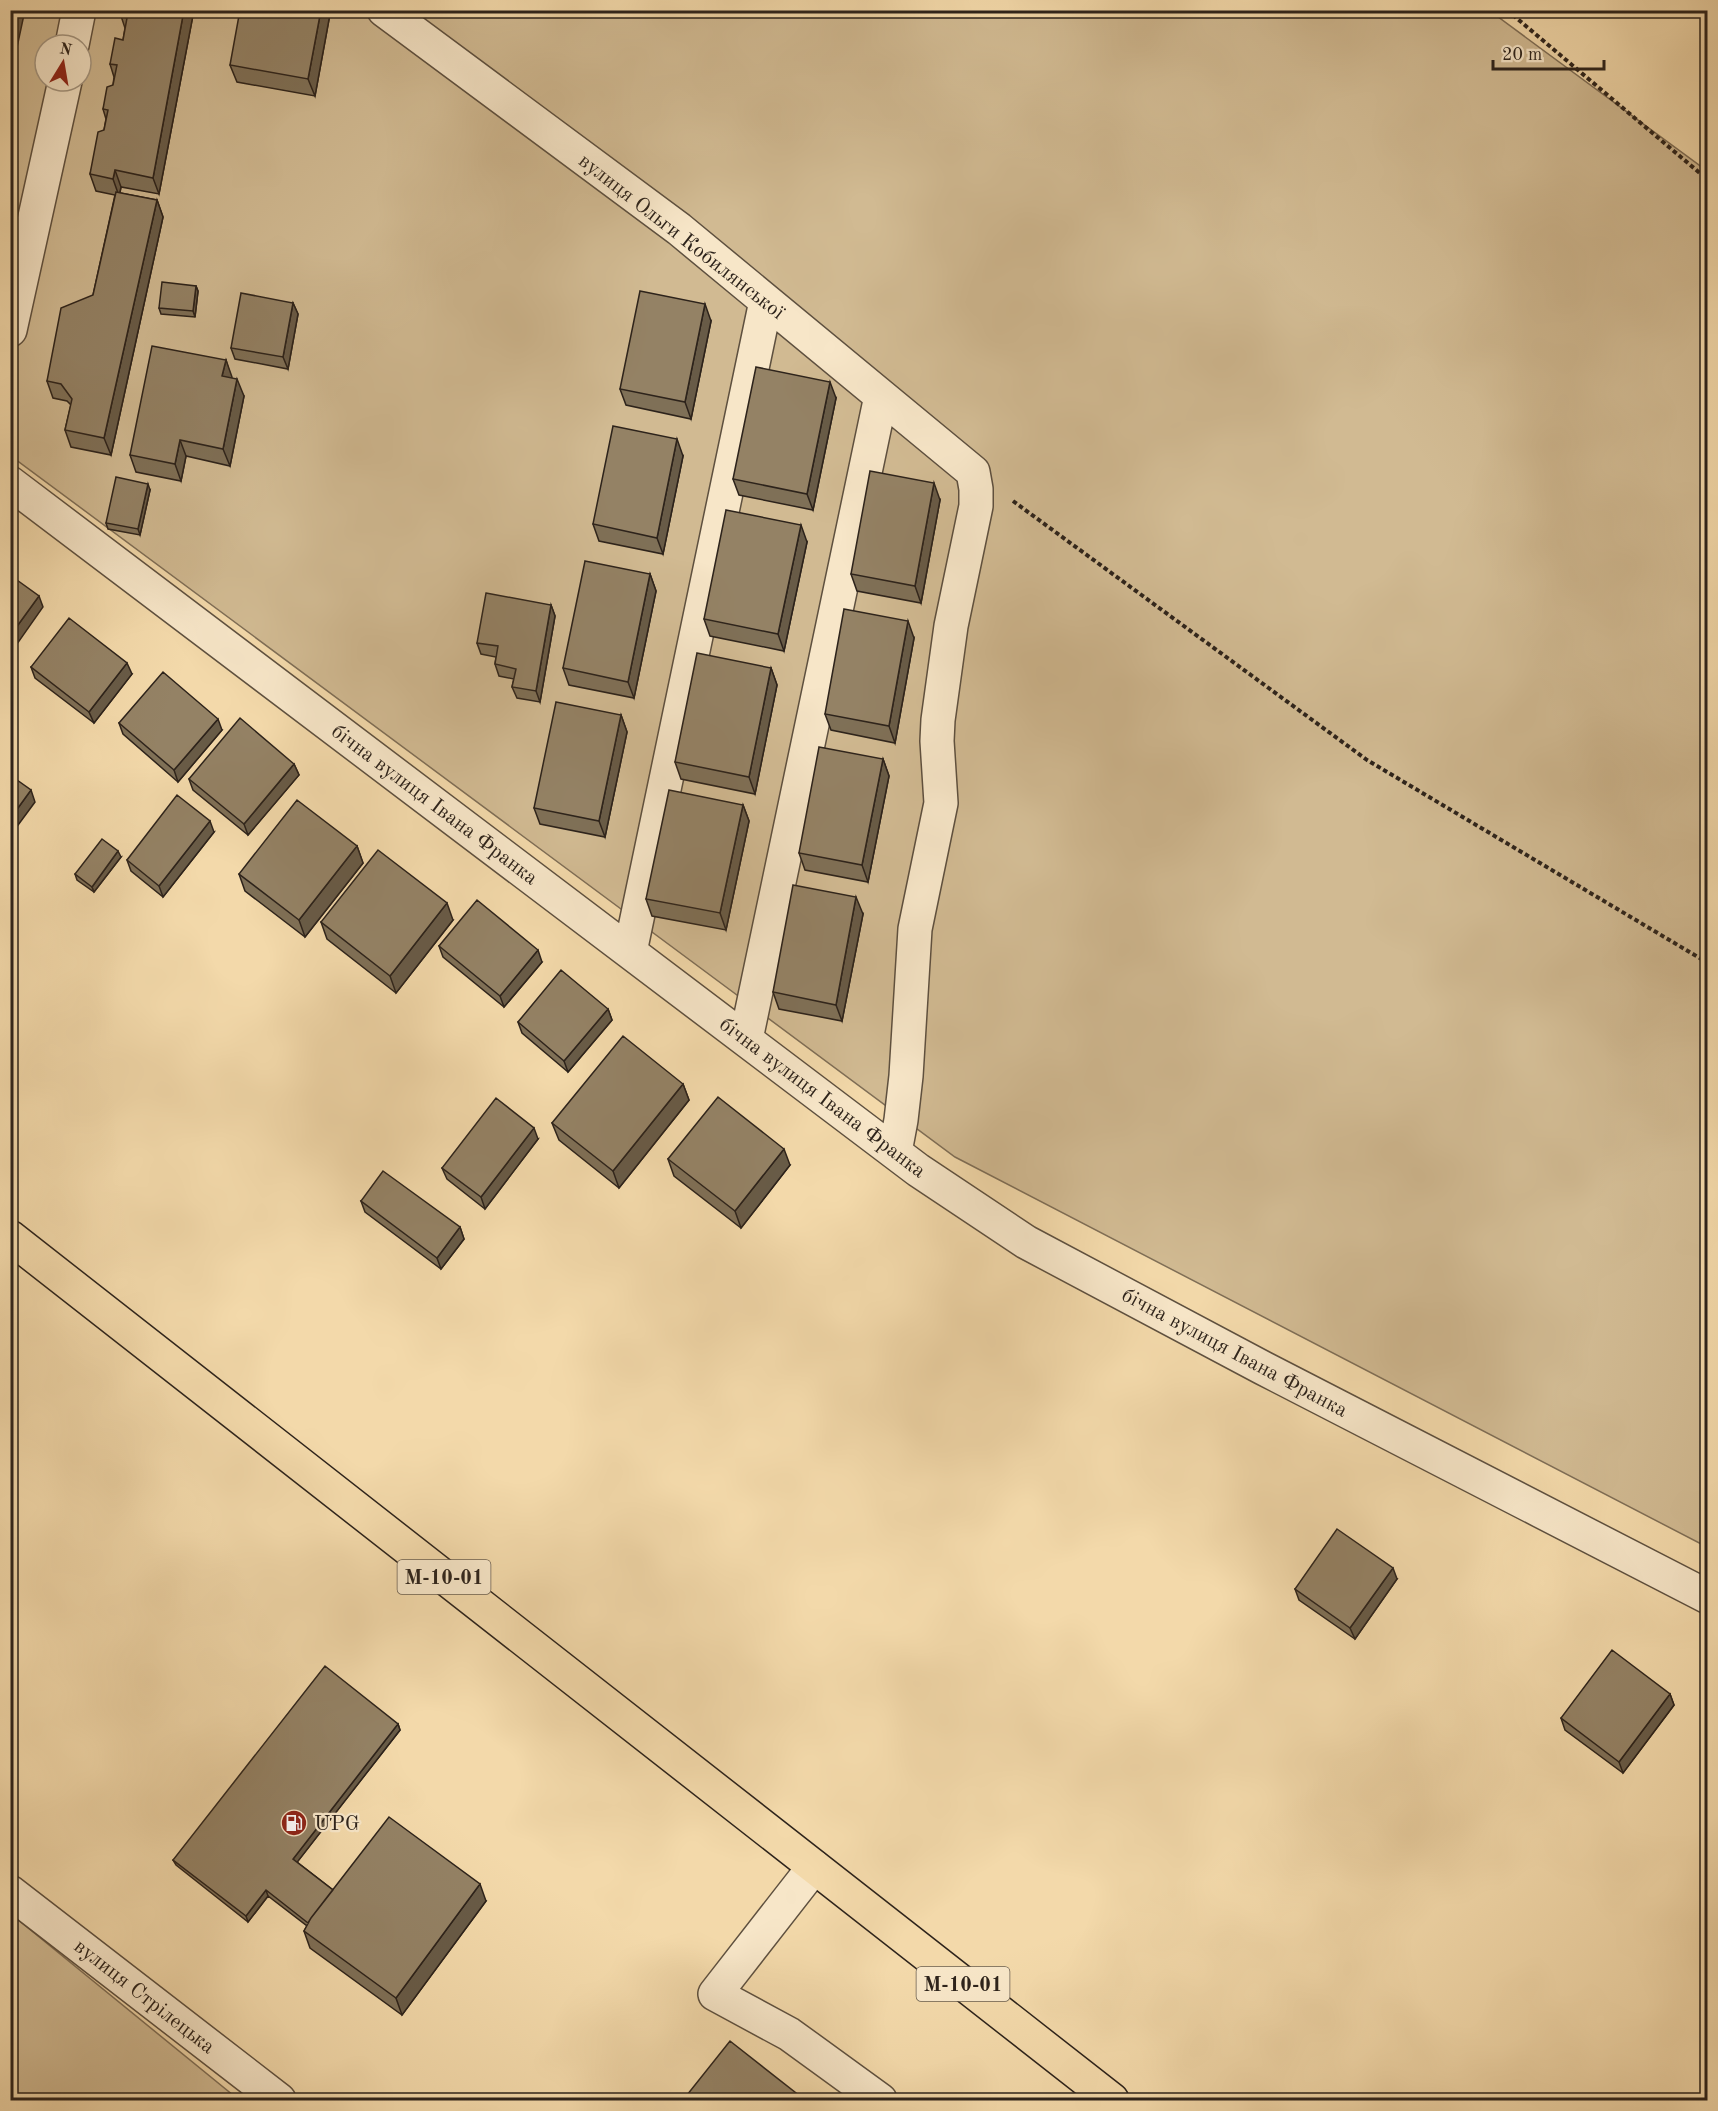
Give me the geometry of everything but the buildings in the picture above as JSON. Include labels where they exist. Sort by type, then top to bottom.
[{"type":"highway","name":"М-10-01","points":[[10,1237],[1112,2100]]},
{"type":"street","points":[[74,33],[79,10]]},
{"type":"street","name":"вулиця Ольги Кобилянської","points":[[384,10],[679,229],[973,472]]},
{"type":"street","points":[[10,330],[62,93]]},
{"type":"street","points":[[630,952],[766,301]]},
{"type":"street","points":[[746,1039],[881,396]]},
{"type":"street","points":[[895,1152],[902,1120],[906,1076],[915,929],[941,803],[938,720],[951,626],[976,506],[973,472]]},
{"type":"street","name":"бічна вулиця Івана Франка","points":[[10,483],[918,1170],[969,1205],[1026,1242],[1263,1368],[1707,1597]]},
{"type":"street","points":[[814,1867],[715,1994],[789,2034],[880,2100]]},
{"type":"street","name":"вулиця Стрілецька","points":[[10,1892],[279,2100]]},
{"type":"path","points":[[1507,10],[1707,180]]},
{"type":"path","points":[[973,472],[1366,760],[1707,963]]},
{"type":"shaded area","points":[[11,11],[1490,11],[1707,171],[1707,1547],[955,1157],[11,456]]},
{"type":"shaded area","points":[[11,1914],[239,2100],[11,2100]]},
{"type":"place","name":"UPG","points":[[294,1823]]}]
